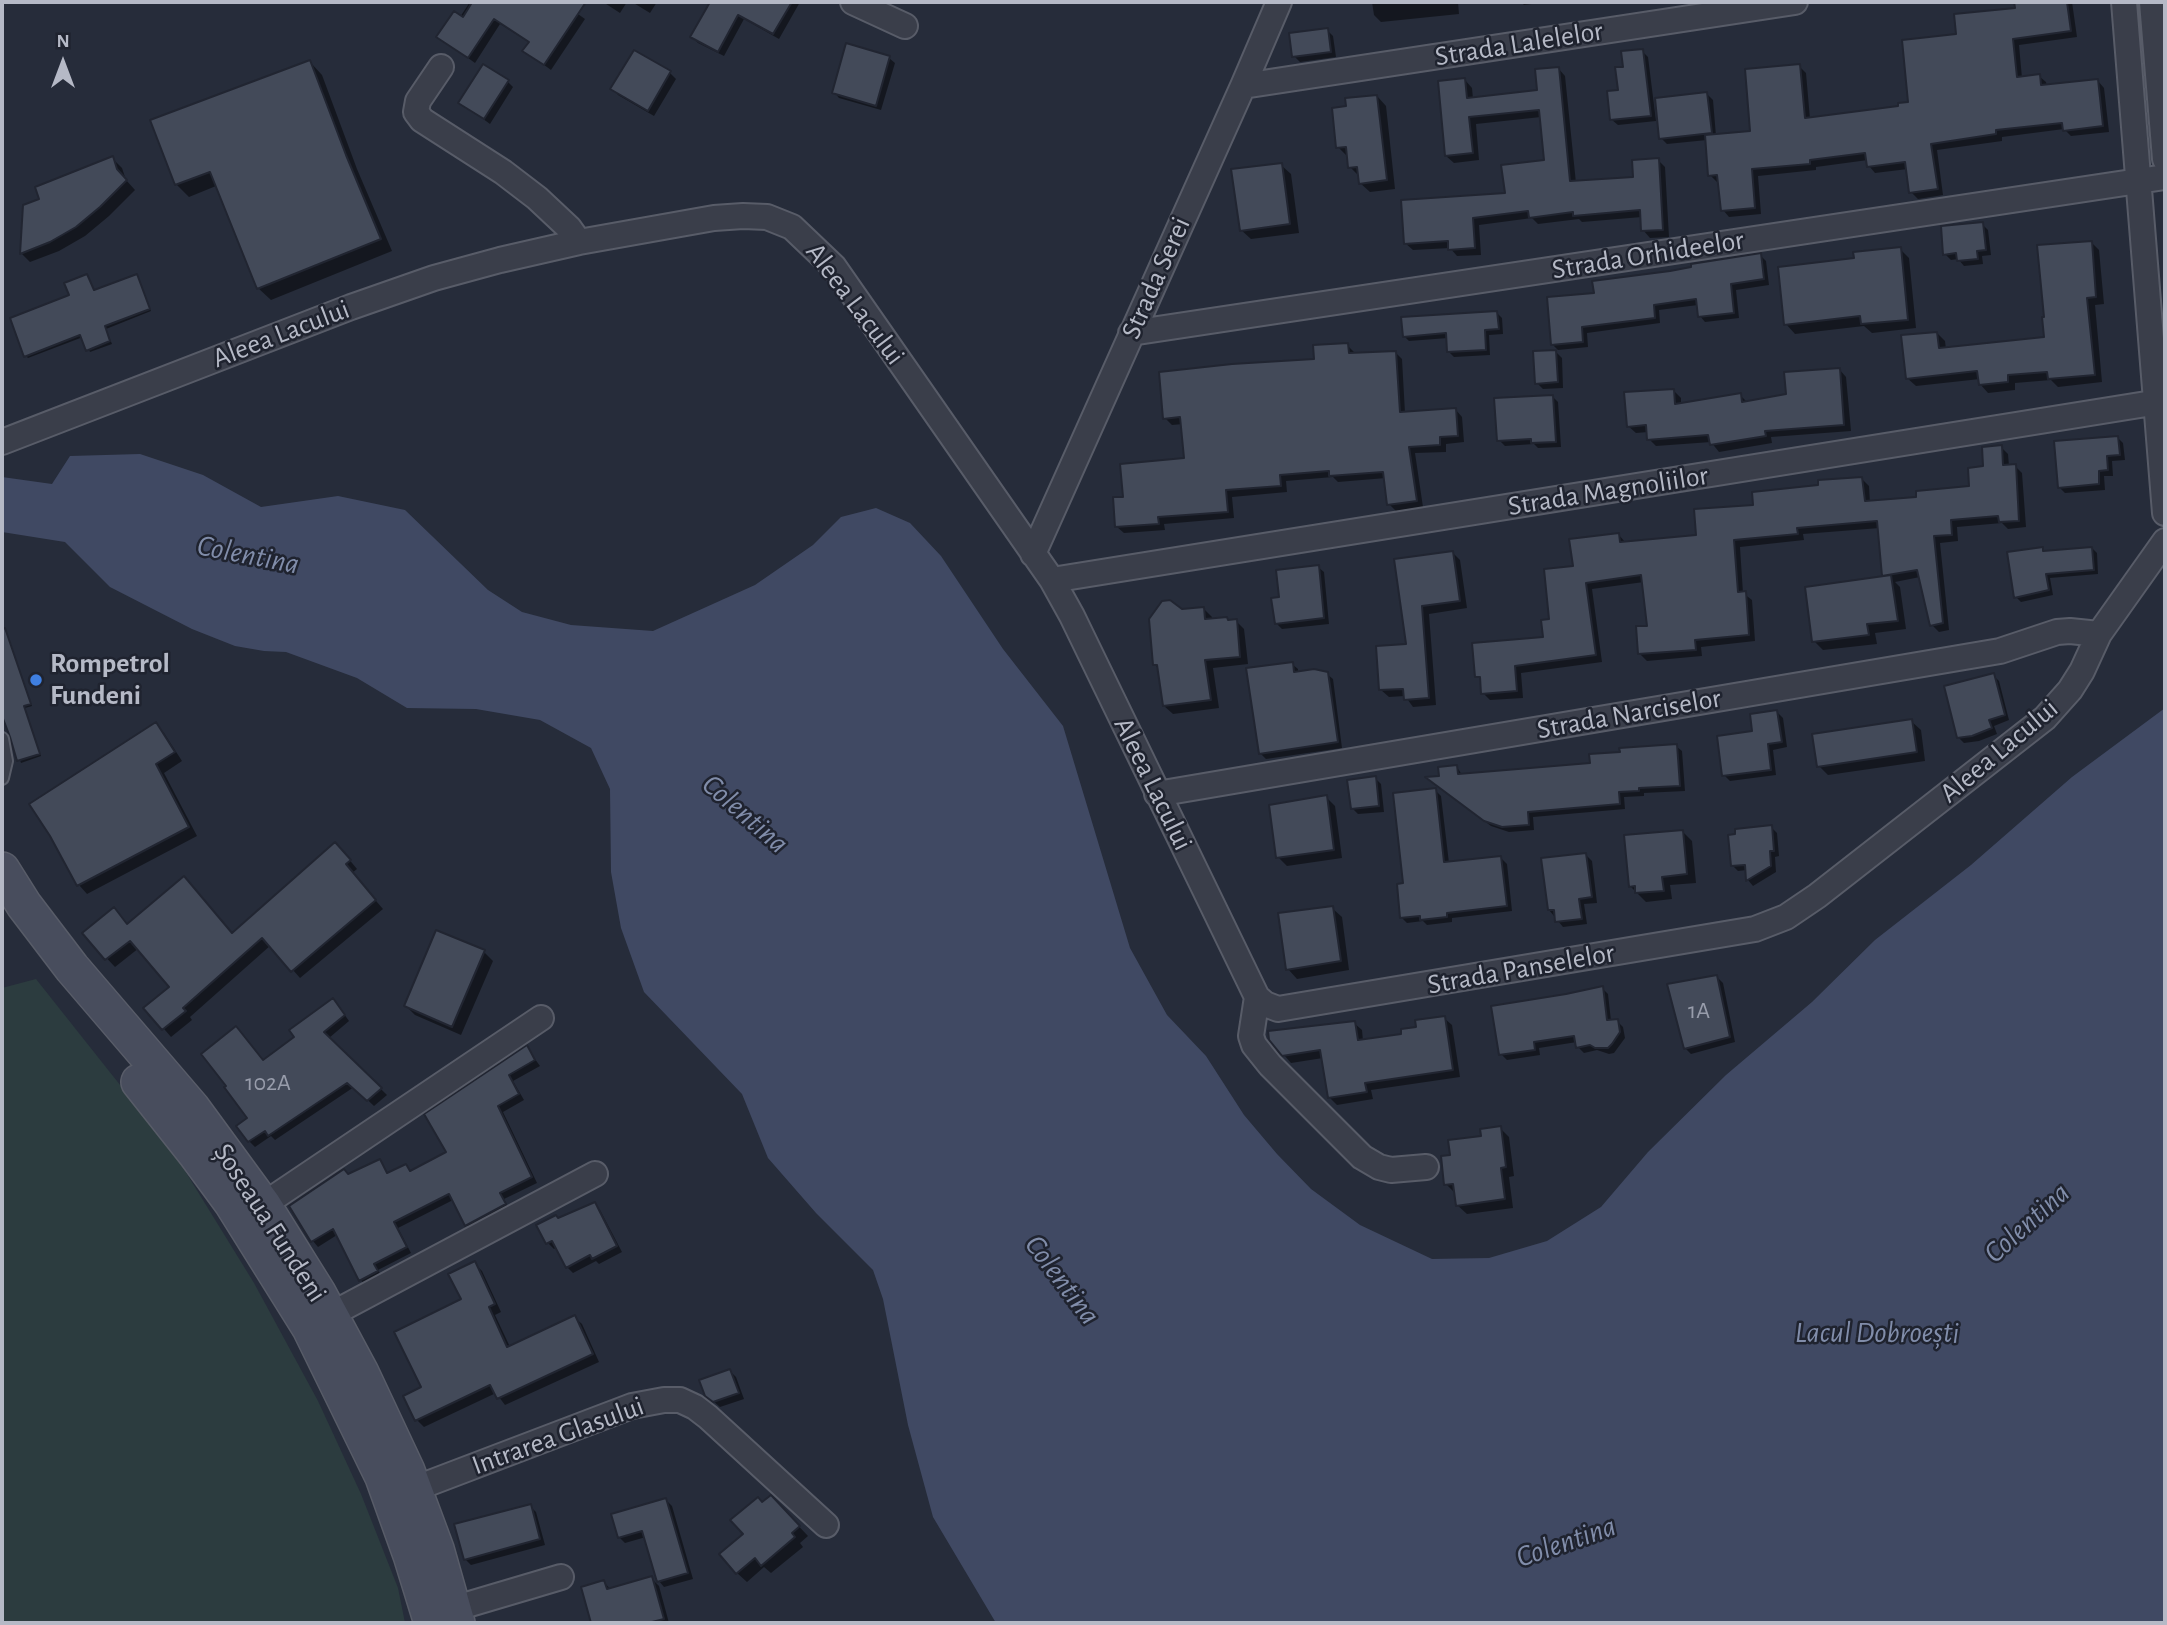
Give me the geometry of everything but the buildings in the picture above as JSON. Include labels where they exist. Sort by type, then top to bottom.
[{"type":"main road","name":"Șoseaua Fundeni","points":[[2,870],[44,932],[192,1108],[285,1239],[330,1315],[393,1440],[436,1549],[448,1619]]},
{"type":"main road","name":"Șoseaua Fundeni","points":[[2,914],[21,941],[196,1154],[232,1203],[285,1286],[324,1355],[383,1477],[411,1555],[448,1619]]},
{"type":"street","points":[[853,2],[905,26]]},
{"type":"street","name":"Strada Serei","points":[[1033,554],[1279,2]]},
{"type":"street","name":"Strada Lalelelor","points":[[1243,86],[1795,2]]},
{"type":"street","points":[[2123,2],[2161,402],[2165,513]]},
{"type":"street","points":[[2152,2],[2165,159]]},
{"type":"street","points":[[442,67],[418,101],[416,112],[422,120],[503,172],[537,198],[569,228],[579,242]]},
{"type":"street","name":"Strada Orhideelor","points":[[1131,333],[2165,177]]},
{"type":"street","name":"Aleea Lacului","points":[[2,442],[362,302],[500,260],[579,242],[714,218],[767,217],[792,227],[819,251],[846,284],[1052,580],[1257,997]]},
{"type":"street","name":"Strada Magnoliilor","points":[[1052,580],[2161,402]]},
{"type":"street","name":"Aleea Lacului","points":[[1786,917],[1817,896],[2045,718],[2070,690],[2099,634],[2165,541]]},
{"type":"street","name":"Strada Narciselor","points":[[1157,794],[2000,652],[2057,632],[2099,634]]},
{"type":"street","name":"Strada Panselelor","points":[[1257,997],[1265,1004],[1278,1009],[1291,1008],[1755,929],[1786,917]]},
{"type":"street","points":[[1257,997],[1251,1036],[1254,1045],[1270,1065],[1362,1157],[1379,1167],[1391,1170],[1426,1167]]},
{"type":"street","points":[[263,1205],[541,1017]]},
{"type":"street","points":[[330,1315],[596,1174]]},
{"type":"street","name":"Intrarea Glasului","points":[[414,1489],[632,1406],[664,1400],[680,1401],[695,1407],[708,1417],[826,1525]]},
{"type":"street","points":[[448,1619],[561,1577]]},
{"type":"lane","points":[[2,739],[6,761],[2,778]]},
{"type":"shaded area","points":[[36,979],[174,1153],[254,1283],[318,1401],[361,1494],[398,1588],[405,1623],[2,1623],[2,988]]},
{"type":"water","name":"Lacul Dobroești","points":[[140,454],[203,475],[261,507],[338,496],[405,510],[488,590],[522,612],[571,625],[653,631],[755,585],[813,545],[841,517],[876,508],[910,523],[941,556],[1003,649],[1063,726],[1130,948],[1167,1015],[1206,1056],[1244,1115],[1311,1189],[1360,1225],[1432,1259],[1489,1258],[1547,1241],[1601,1207],[1648,1152],[1726,1075],[1812,1002],[1875,940],[1971,865],[2072,777],[2165,708],[2165,1623],[996,1623],[933,1517],[908,1425],[883,1299],[873,1270],[816,1213],[768,1158],[742,1094],[644,992],[621,928],[611,872],[610,789],[591,748],[540,720],[476,709],[407,708],[357,678],[286,652],[235,646],[192,629],[110,587],[65,542],[2,532],[2,477],[52,484],[70,456]]},
{"type":"place","name":"Rompetrol Fundeni","points":[[36,680]]},
{"type":"water label","name":"Colentina","points":[[248,555]]},
{"type":"water label","name":"Colentina","points":[[745,814]]},
{"type":"water label","name":"Colentina","points":[[2027,1223]]},
{"type":"water label","name":"Colentina","points":[[1062,1280]]},
{"type":"water label","name":"Colentina","points":[[1566,1542]]}]
